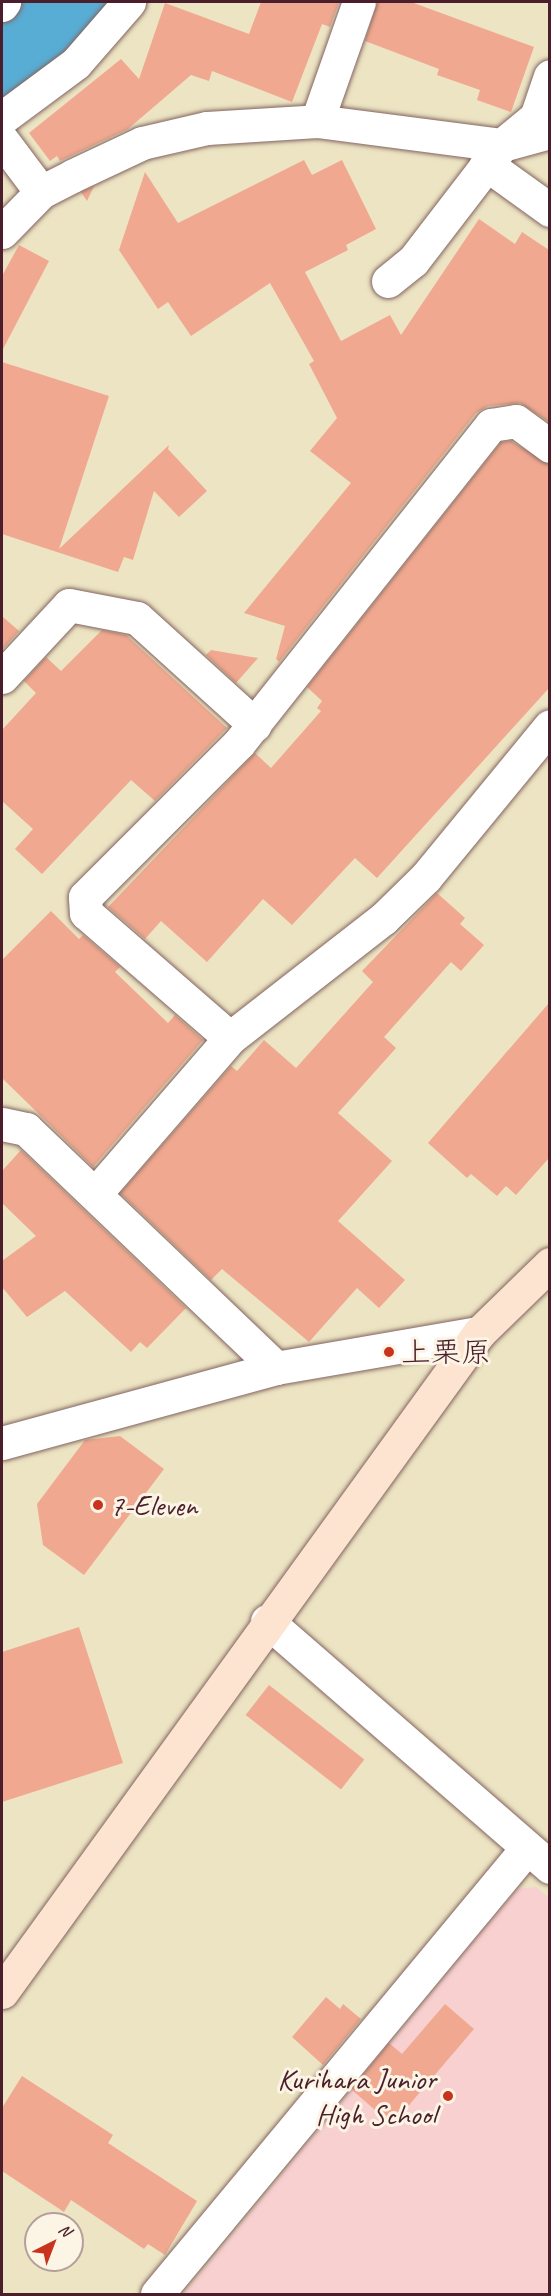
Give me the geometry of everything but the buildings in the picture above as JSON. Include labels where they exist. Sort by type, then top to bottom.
[{"type":"street","points":[[2,118],[76,63],[129,2]]},
{"type":"street","points":[[317,121],[360,2]]},
{"type":"street","points":[[388,281],[413,261],[494,155],[536,117],[549,76]]},
{"type":"street","points":[[2,231],[41,192],[142,143],[207,128],[317,121],[494,155],[549,132]]},
{"type":"street","points":[[2,140],[41,192]]},
{"type":"street","points":[[494,155],[549,210]]},
{"type":"street","points":[[230,1038],[86,913],[85,897],[255,725],[491,424],[516,421],[549,446]]},
{"type":"street","points":[[2,677],[69,605],[137,618],[255,725]]},
{"type":"street","points":[[95,1194],[230,1038],[383,919],[426,877],[549,726]]},
{"type":"street","points":[[2,1124],[26,1129],[276,1368]]},
{"type":"street","points":[[2,1992],[267,1621],[479,1333],[549,1264]]},
{"type":"street","points":[[2,1443],[276,1368],[479,1333]]},
{"type":"street","points":[[157,2295],[538,1858],[267,1621]]},
{"type":"shaded area","name":"Kurihara Junior High School","points":[[536,1887],[549,1898],[549,2294],[183,2294],[517,1889]]},
{"type":"waterway","points":[[2,57],[47,23],[68,2]]},
{"type":"place","name":"上栗原","points":[[389,1352]]},
{"type":"place","name":"7-Eleven","points":[[98,1505]]},
{"type":"place","name":"Kurihara Junior High School","points":[[448,2096]]}]
